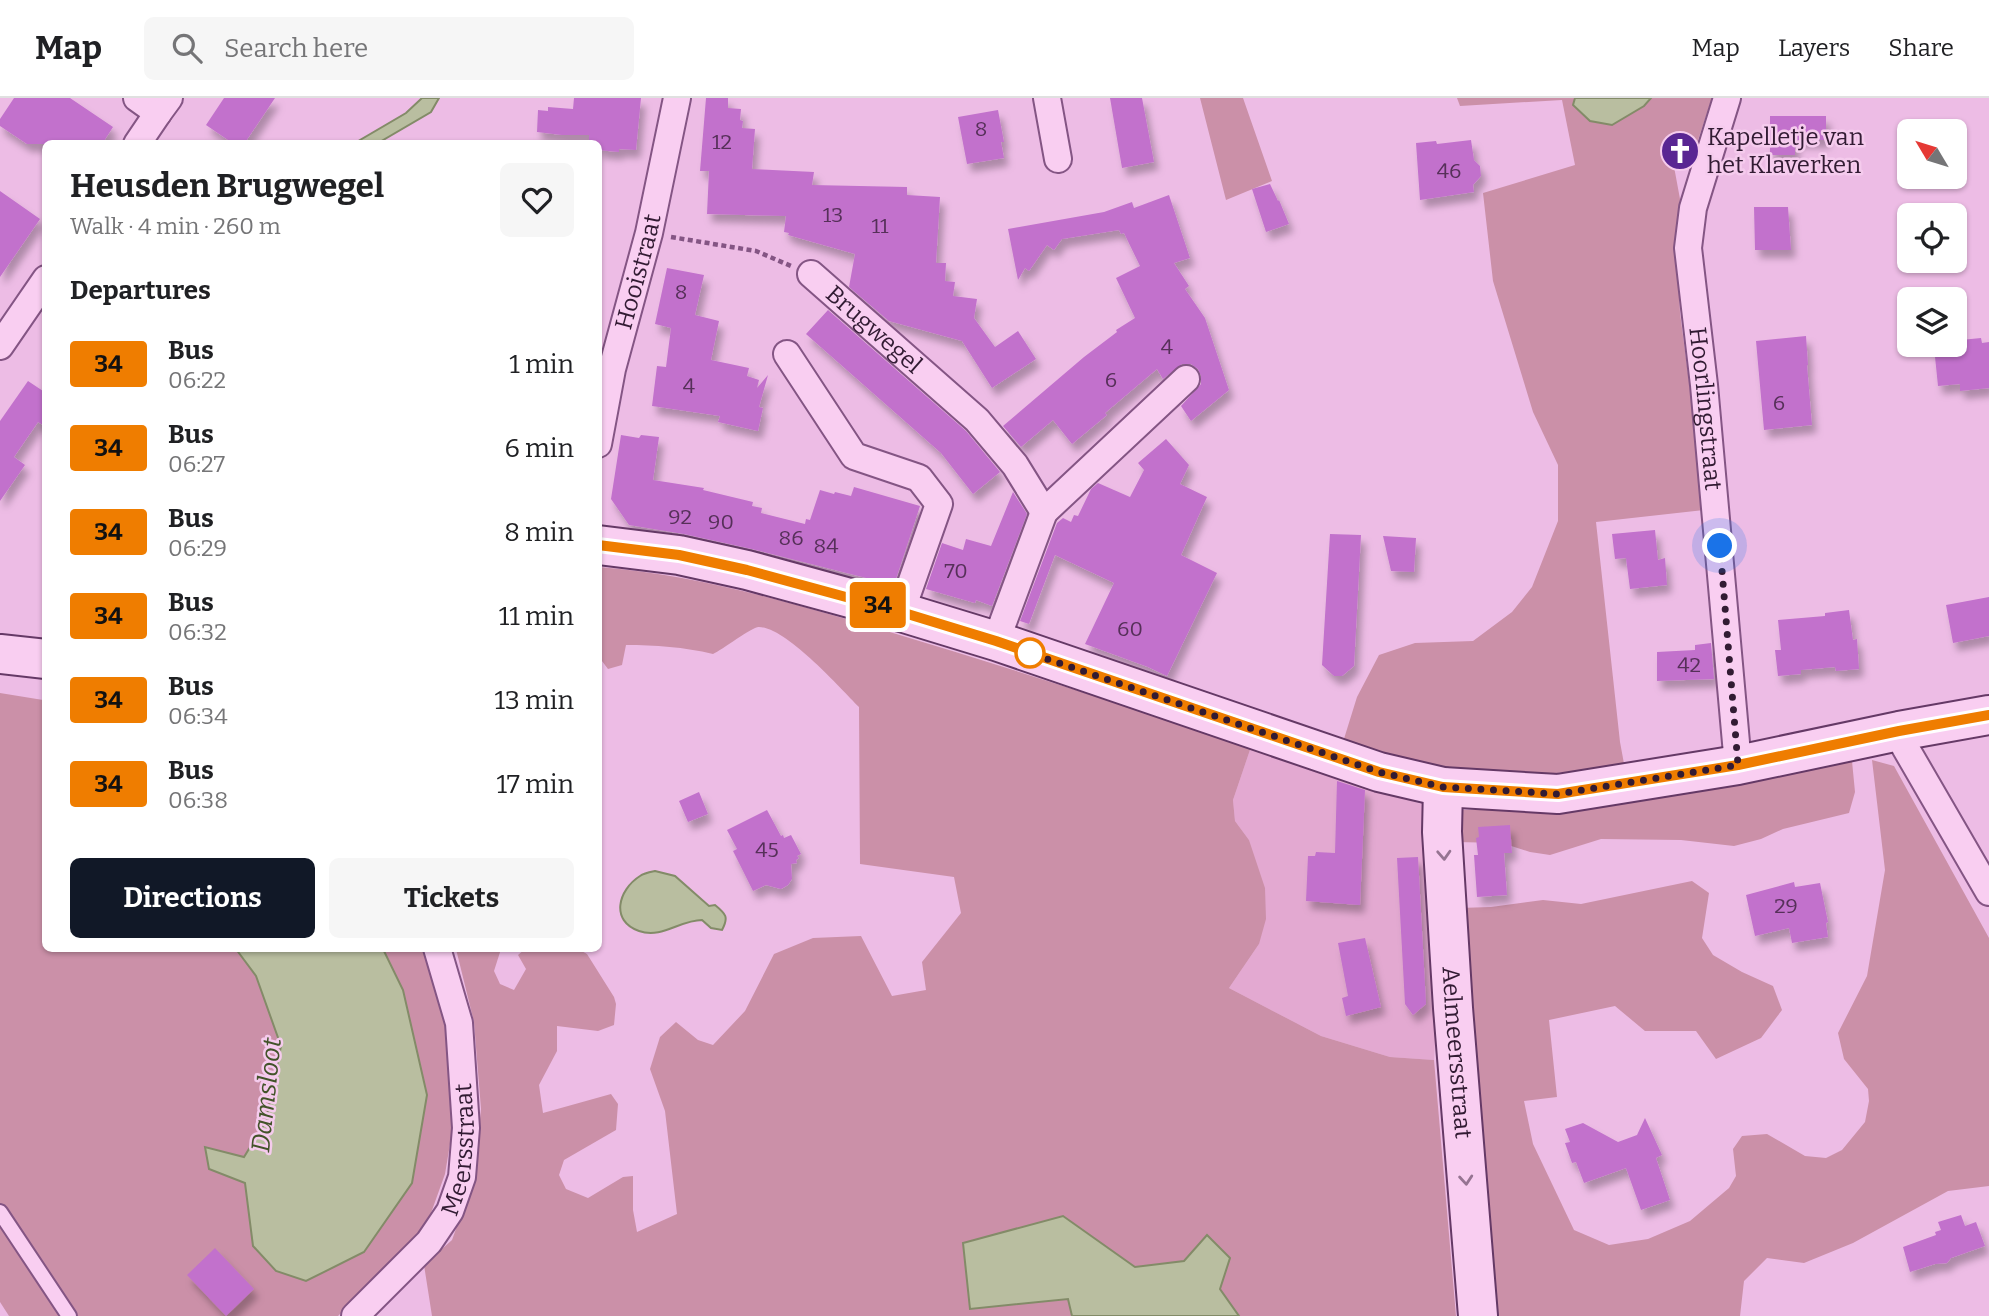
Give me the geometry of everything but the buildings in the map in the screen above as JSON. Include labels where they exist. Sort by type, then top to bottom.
[{"type":"main road","points":[[602,545],[679,555],[747,570],[901,612],[996,641],[1379,772],[1443,787],[1558,794],[1738,765],[1989,715]]},
{"type":"main road","name":"Aelmeersstraat","points":[[1443,787],[1442,832],[1453,1008],[1478,1316]]},
{"type":"street","name":"Hooistraat","points":[[602,423],[612,369],[649,233],[677,98]]},
{"type":"street","points":[[1047,98],[1058,159]]},
{"type":"street","name":"Hoorlingstraat","points":[[1727,98],[1693,208],[1688,248],[1706,398],[1738,765]]},
{"type":"street","points":[[139,140],[155,103]]},
{"type":"street","name":"Brugwegel","points":[[811,274],[977,420],[1015,465],[1044,512]]},
{"type":"street","points":[[0,345],[42,285]]},
{"type":"street","points":[[787,354],[854,456],[919,478],[939,505],[901,612]]},
{"type":"street","points":[[996,641],[1044,512],[1186,379]]},
{"type":"street","points":[[1899,731],[1905,747],[1989,892]]},
{"type":"street","name":"Meersstraat","points":[[355,1316],[429,1242],[450,1211],[462,1177],[466,1128],[458,1023],[439,952]]},
{"type":"lane","points":[[0,1212],[69,1316]]},
{"type":"path","name":"Brugwegel","points":[[649,233],[756,251],[811,274]]},
{"type":"shaded area","points":[[422,98],[439,98],[431,112],[383,140],[360,140],[406,113]]},
{"type":"shaded area","points":[[1200,98],[1243,98],[1272,181],[1226,200]]},
{"type":"shaded area","points":[[1457,98],[1575,98],[1574,106],[1643,106],[1651,98],[1712,98],[1692,158],[1688,154],[1686,139],[1681,136],[1674,137],[1670,145],[1680,199],[1677,245],[1680,313],[1704,510],[1596,522],[1625,769],[1503,776],[1445,768],[1343,742],[1357,697],[1379,655],[1415,643],[1473,641],[1512,612],[1532,587],[1558,521],[1558,465],[1533,412],[1493,281],[1483,193],[1575,165],[1562,100],[1460,106]]},
{"type":"shaded area","points":[[1575,98],[1651,98],[1644,106],[1612,125],[1590,121],[1573,105]]},
{"type":"shaded area","points":[[602,567],[674,577],[784,601],[983,661],[1251,747],[1233,800],[1235,821],[1249,840],[1265,888],[1266,919],[1259,944],[1229,988],[1321,1036],[1390,1057],[1434,1060],[1456,1316],[1239,1316],[1220,1289],[1207,1235],[1184,1261],[1135,1267],[1063,1216],[970,1309],[1068,1299],[1072,1316],[432,1316],[424,1265],[452,1240],[474,1179],[481,1109],[474,1022],[457,952],[500,952],[494,971],[500,984],[514,990],[526,969],[518,955],[522,952],[587,954],[614,997],[614,1025],[598,1031],[557,1026],[557,1051],[539,1085],[543,1113],[611,1094],[618,1104],[616,1130],[564,1160],[559,1175],[566,1189],[588,1198],[623,1177],[633,1176],[633,1210],[637,1232],[677,1214],[665,1111],[650,1069],[660,1037],[676,1022],[698,1040],[713,1045],[745,1011],[774,954],[813,938],[861,936],[892,996],[926,990],[922,962],[961,913],[954,877],[860,864],[859,707],[826,673],[784,637],[759,627],[713,654],[670,647],[626,645],[622,665],[608,669],[602,661]]},
{"type":"shaded area","points":[[0,693],[42,700],[42,952],[238,952],[256,976],[281,1046],[266,1121],[244,1157],[205,1148],[209,1169],[245,1183],[253,1246],[403,990],[384,952],[429,952],[446,1015],[453,1126],[445,1174],[431,1213],[416,1238],[338,1316],[9,1316],[0,1302]]},
{"type":"shaded area","points":[[1251,747],[1424,805],[1437,1003],[1434,1060],[1390,1057],[1321,1036],[1229,988],[1259,944],[1249,840],[1235,821],[1233,800]]},
{"type":"shaded area","points":[[1872,760],[1894,766],[1989,938],[1989,1186],[1948,1191],[1853,1243],[1804,1263],[1767,1258],[1744,1281],[1740,1316],[1494,1316],[1459,908],[1543,900],[1581,904],[1692,881],[1709,893],[1702,938],[1713,955],[1773,986],[1782,1010],[1761,1038],[1716,1059],[1696,1031],[1645,1031],[1615,1006],[1549,1020],[1557,1097],[1524,1101],[1533,1144],[1574,1230],[1609,1245],[1648,1239],[1690,1221],[1729,1188],[1736,1176],[1733,1149],[1742,1136],[1767,1134],[1805,1156],[1826,1158],[1842,1150],[1865,1122],[1868,1089],[1844,1059],[1838,1033],[1867,976],[1885,870]]},
{"type":"shaded area","points":[[1852,761],[1855,792],[1849,813],[1783,829],[1761,839],[1734,846],[1681,840],[1601,839],[1550,855],[1502,843],[1456,842],[1454,810],[1572,809]]},
{"type":"shaded area","points":[[655,871],[675,876],[709,906],[715,905],[719,908],[726,919],[722,930],[711,928],[702,920],[655,933],[639,931],[630,926],[621,913],[622,897],[632,882],[643,874]]},
{"type":"shaded area","points":[[238,952],[384,952],[403,990],[427,1095],[412,1183],[364,1252],[306,1281],[276,1271],[253,1246],[245,1183],[209,1169],[205,1147],[244,1157],[266,1121],[281,1046],[256,976]]},
{"type":"shaded area","points":[[1063,1216],[1135,1267],[1184,1261],[1207,1235],[1230,1258],[1220,1289],[1239,1316],[1072,1316],[1068,1299],[970,1309],[963,1243]]},
{"type":"bus line","name":"34","points":[[602,545],[679,555],[747,570],[901,612],[996,641],[1379,772],[1443,787],[1558,794],[1738,765],[1989,715]]},
{"type":"place","name":"Kapelletje van het Klaverken","points":[[1680,151]]},
{"type":"route","points":[[1030,653],[1021,650],[1379,772],[1443,787],[1558,794],[1738,765],[1720,546]]},
{"type":"water label","name":"Damsloot","points":[[266,1095]]}]
